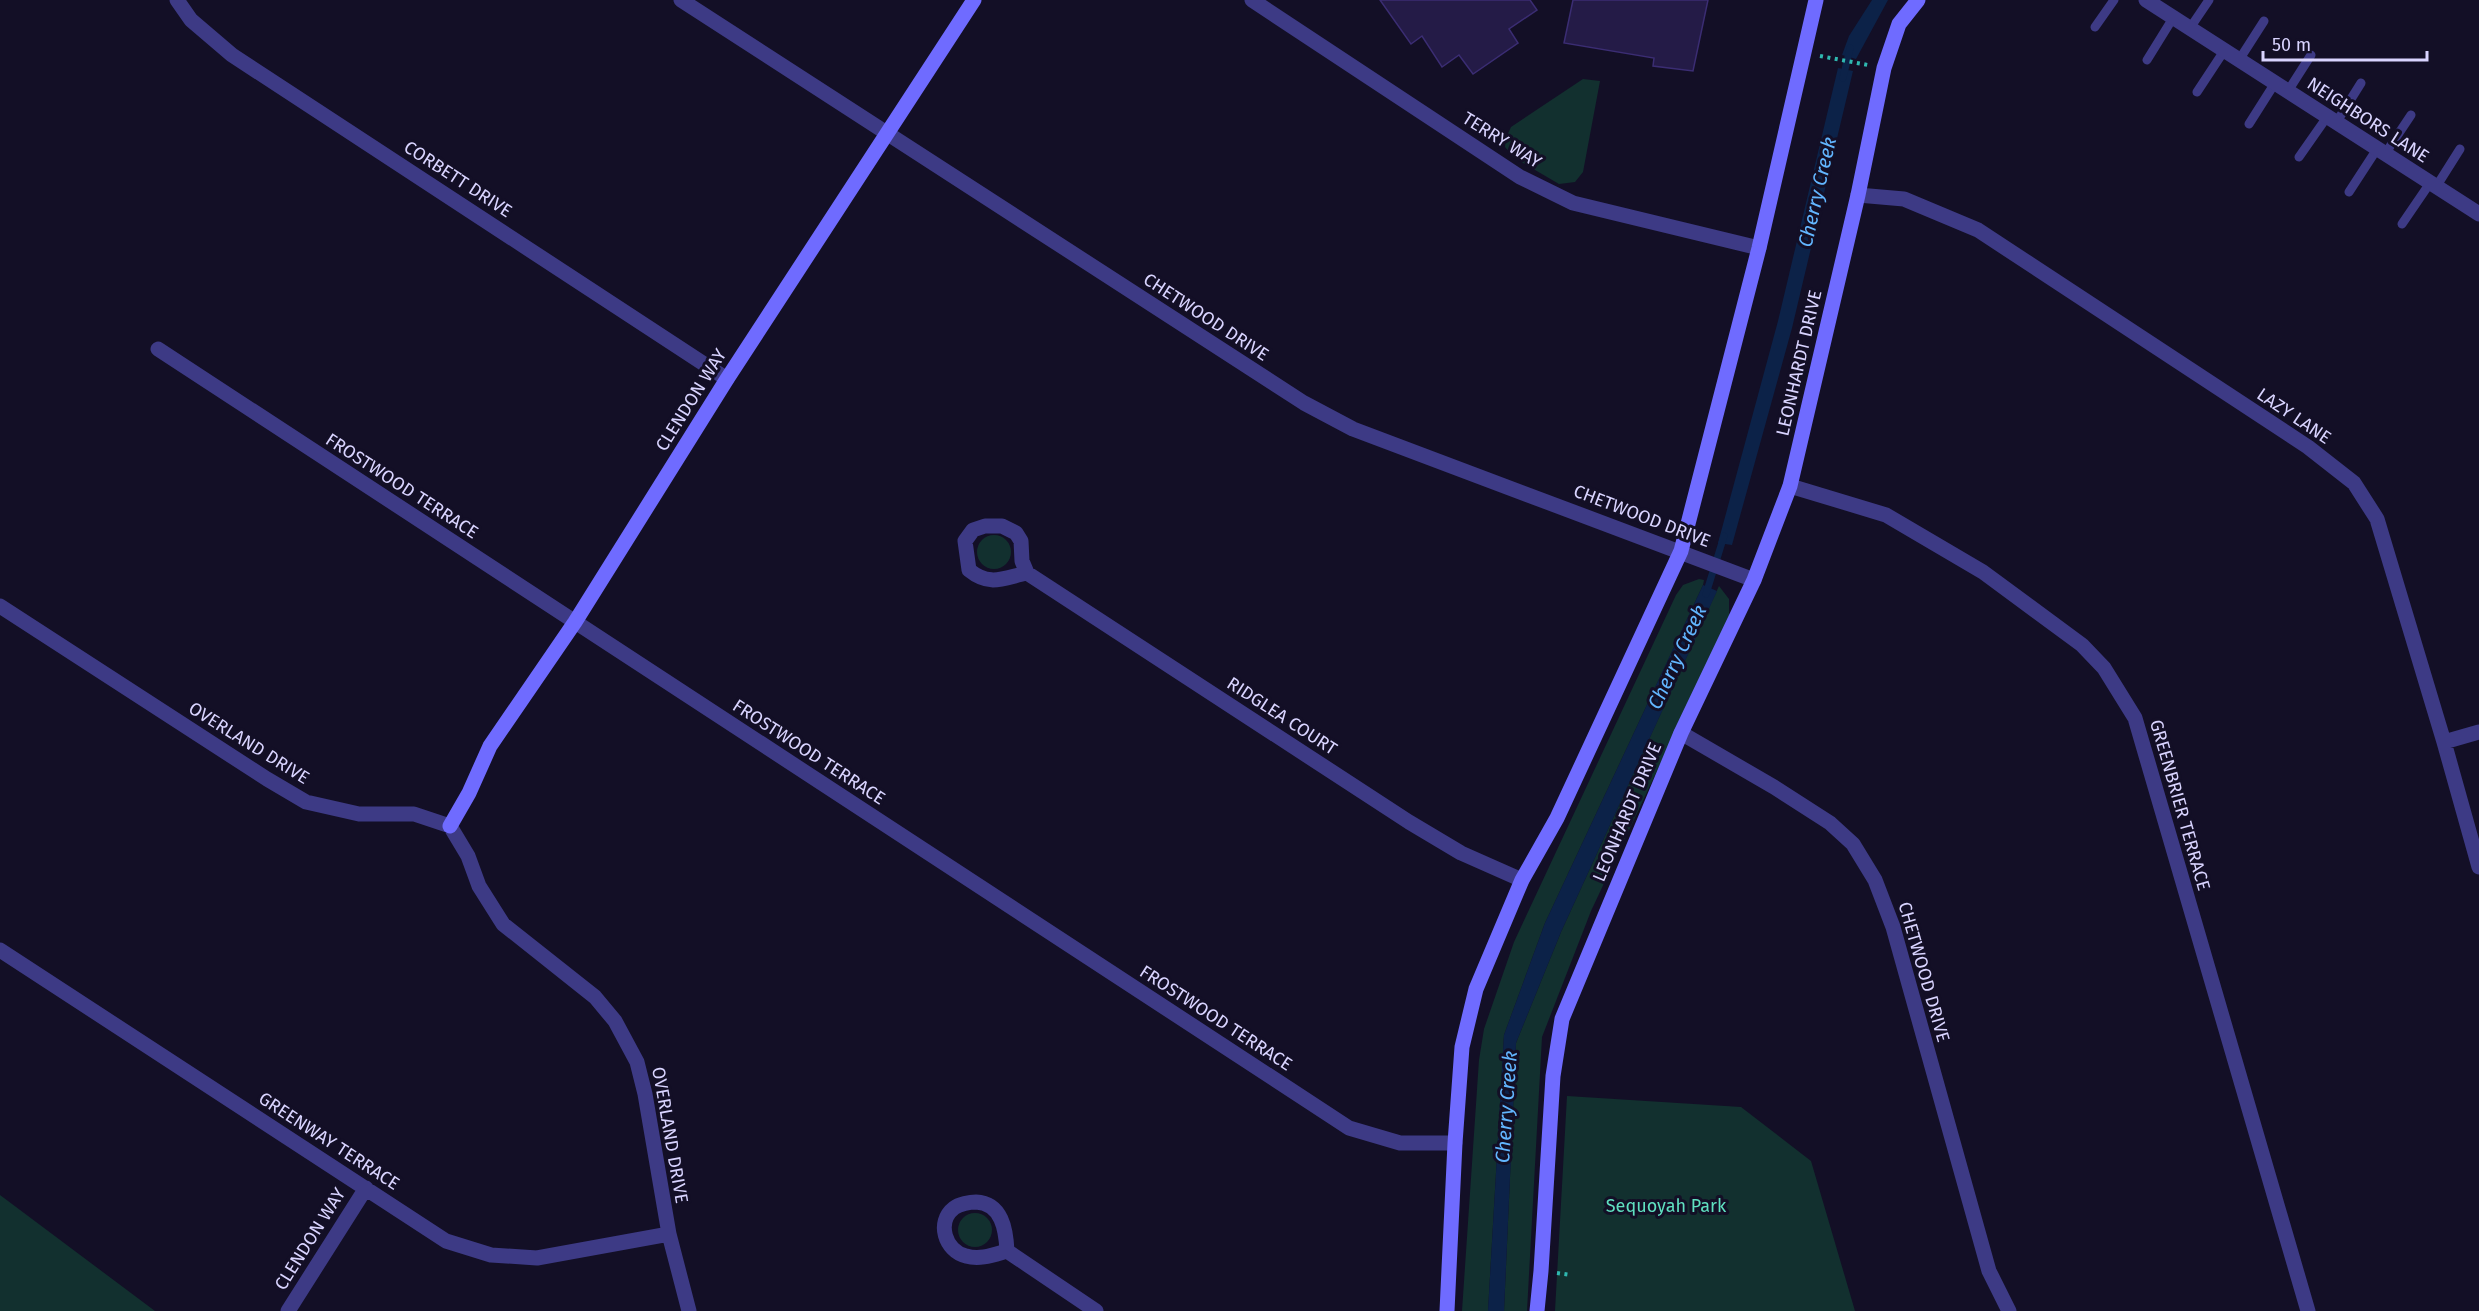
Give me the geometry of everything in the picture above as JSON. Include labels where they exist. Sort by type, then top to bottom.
[{"type":"street","name":"CORBETT DRIVE","points":[[177,0],[191,20],[232,55],[727,379]]},
{"type":"street","name":"CHETWOOD DRIVE","points":[[681,0],[1304,403],[1353,429],[1754,580]]},
{"type":"street","name":"CLENDON WAY","points":[[450,826],[469,793],[490,746],[575,622],[727,379],[974,0]]},
{"type":"street","name":"TERRY WAY","points":[[1252,0],[1520,177],[1573,203],[1760,248]]},
{"type":"street","points":[[1447,1311],[1462,1047],[1476,989],[1522,880],[1562,807],[1681,551],[1760,248],[1816,0]]},
{"type":"street","name":"LEONHARDT DRIVE","points":[[1537,1311],[1552,1076],[1562,1019],[1681,733],[1754,580],[1790,486],[1858,195],[1884,68],[1899,24],[1918,0]]},
{"type":"street","name":"NEIGHBORS LANE","points":[[2146,0],[2479,214]]},
{"type":"street","name":"LAZY LANE","points":[[1858,195],[1904,199],[1978,230],[2308,447],[2355,483],[2377,519],[2479,867]]},
{"type":"street","name":"FROSTWOOD TERRACE","points":[[158,350],[1349,1128],[1400,1143],[1455,1143]]},
{"type":"street","name":"GREENBRIER TERRACE","points":[[1790,486],[1896,521],[1983,572],[2082,645],[2104,668],[2135,718],[2308,1311]]},
{"type":"street","points":[[985,526],[1002,526],[1016,533],[1021,541],[1022,561],[1027,573],[995,581],[980,579],[969,570],[965,541],[973,530],[985,526]]},
{"type":"street","name":"RIDGLEA COURT","points":[[1027,573],[1409,822],[1461,853],[1522,880]]},
{"type":"street","name":"OVERLAND DRIVE","points":[[0,606],[306,802],[359,814],[414,814],[450,826],[468,856],[479,886],[503,924],[595,997],[615,1021],[637,1062],[669,1234],[689,1311]]},
{"type":"street","points":[[2444,742],[2479,732]]},
{"type":"street","name":"CHETWOOD DRIVE","points":[[1681,733],[1774,787],[1830,823],[1853,844],[1875,880],[1893,927],[1989,1271],[2009,1311]]},
{"type":"street","name":"GREENWAY TERRACE","points":[[0,950],[446,1240],[491,1255],[537,1258],[669,1234]]},
{"type":"street","name":"CLENDON WAY","points":[[288,1311],[366,1188]]},
{"type":"street","points":[[1007,1251],[1006,1235],[997,1211],[984,1202],[970,1202],[954,1208],[946,1220],[944,1235],[950,1246],[963,1256],[979,1258],[1007,1251],[1096,1311]]},
{"type":"lane","points":[[2095,27],[2114,0]]},
{"type":"lane","points":[[2190,28],[2209,0]]},
{"type":"lane","points":[[2147,60],[2174,18]]},
{"type":"lane","points":[[2239,60],[2264,21]]},
{"type":"lane","points":[[2197,92],[2224,51]]},
{"type":"lane","points":[[2248,124],[2311,55]]},
{"type":"lane","points":[[2299,157],[2361,83]]},
{"type":"lane","points":[[2349,192],[2411,115]]},
{"type":"lane","points":[[2402,224],[2460,149]]},
{"type":"path","points":[[1803,53],[1884,68]]},
{"type":"green space","points":[[1583,79],[1600,81],[1583,172],[1575,182],[1559,184],[1513,157],[1505,147],[1506,138],[1511,127]]},
{"type":"green space","points":[[994,535],[1006,540],[1011,552],[1006,564],[994,569],[982,564],[977,552],[982,540]]},
{"type":"green space","points":[[1699,579],[1704,580],[1703,585],[1545,923],[1504,1035],[1488,1311],[1462,1311],[1479,1060],[1484,1029],[1514,942],[1676,595],[1683,585]]},
{"type":"green space","points":[[1719,586],[1729,599],[1729,618],[1591,911],[1542,1037],[1527,1311],[1504,1311],[1516,1043],[1561,932]]},
{"type":"green space","name":"Sequoyah Park","points":[[1567,1096],[1741,1107],[1811,1161],[1855,1311],[1555,1311]]},
{"type":"green space","points":[[0,1195],[155,1311],[0,1311]]},
{"type":"green space","points":[[975,1213],[987,1218],[992,1230],[987,1242],[975,1247],[963,1242],[958,1230],[963,1218]]},
{"type":"water","points":[[1872,0],[1888,0],[1856,59],[1842,55],[1849,36]]},
{"type":"water","points":[[1838,68],[1853,71],[1792,328],[1732,545],[1718,543],[1778,321]]},
{"type":"water","points":[[1703,585],[1717,591],[1561,932],[1516,1043],[1504,1311],[1488,1311],[1504,1035],[1545,923]]},
{"type":"building","points":[[1380,0],[1530,0],[1537,10],[1509,29],[1518,43],[1473,74],[1459,55],[1442,67],[1422,36],[1411,44]]},
{"type":"building","points":[[1573,0],[1708,0],[1693,71],[1653,66],[1654,58],[1564,43]]},
{"type":"waterway","name":"Cherry Creek","points":[[1843,78],[1850,48]]},
{"type":"waterway","name":"Cherry Creek","points":[[1706,594],[1724,536]]}]
